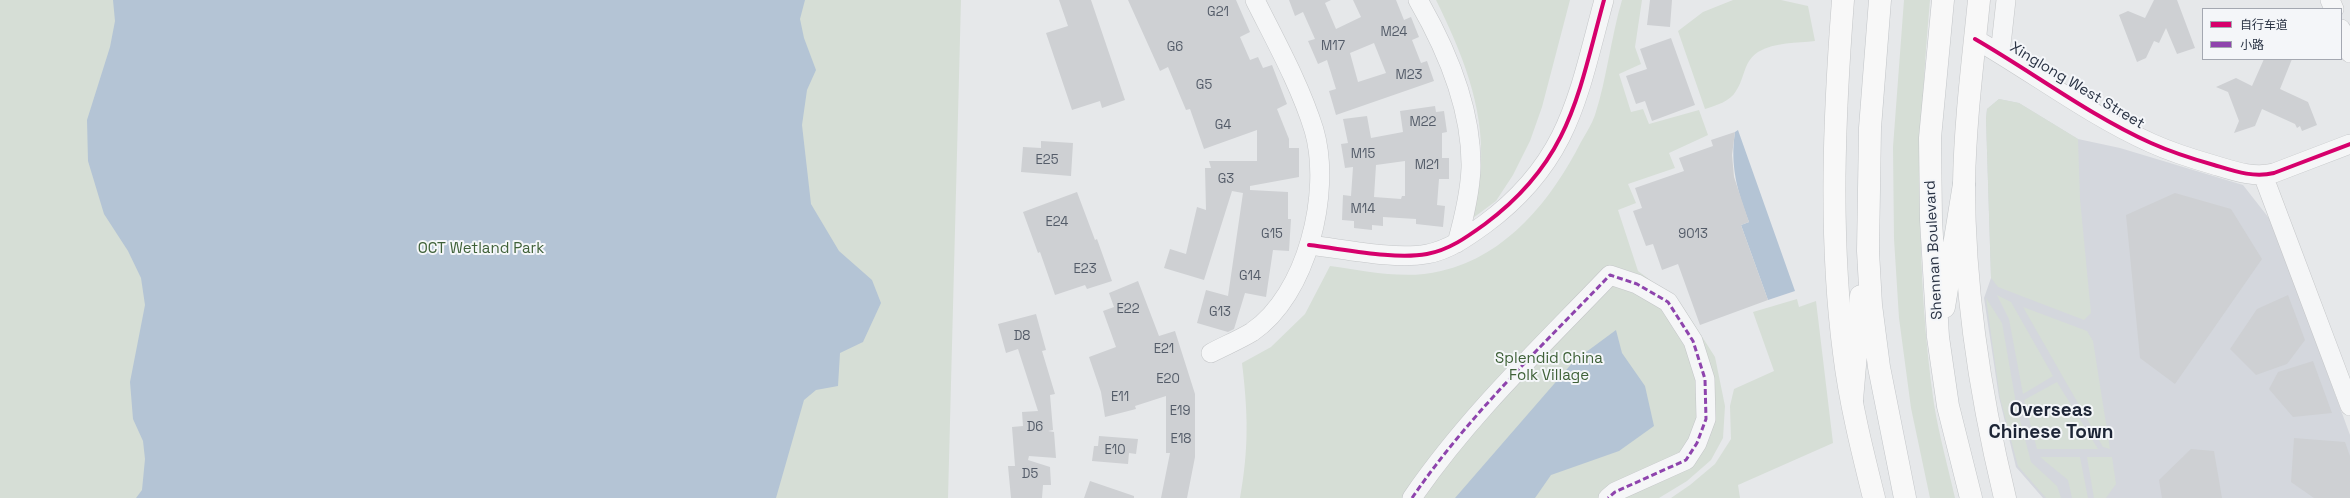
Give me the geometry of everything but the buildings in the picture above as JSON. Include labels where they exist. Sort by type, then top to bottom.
[{"type":"main road","points":[[1843,0],[1837,101],[1836,264],[1844,354],[1852,400],[1874,498]]},
{"type":"main road","points":[[1880,0],[1870,128],[1868,251],[1871,305],[1879,367],[1905,498]]},
{"type":"main road","name":"Shennan Boulevard","points":[[1943,0],[1930,138],[1931,220],[1938,337],[1948,406],[1971,498]]},
{"type":"main road","points":[[1979,0],[1968,107],[1964,184],[1970,302],[1976,353],[2004,498]]},
{"type":"main road","points":[[1938,337],[1964,184]]},
{"type":"main road","points":[[1852,400],[1859,311],[1868,251]]},
{"type":"street","points":[[1211,353],[1252,332],[1275,310],[1293,281],[1309,246],[1318,214],[1320,183],[1319,155],[1314,132],[1294,80],[1255,0]]},
{"type":"street","points":[[1418,0],[1445,52],[1457,84],[1465,115],[1471,168],[1466,207],[1457,243]]},
{"type":"street","points":[[1309,246],[1405,256],[1441,251],[1457,243],[1515,200],[1536,178],[1563,136],[1576,104],[1604,0]]},
{"type":"street","points":[[2000,54],[2006,0]]},
{"type":"street","points":[[2342,32],[2350,53]]},
{"type":"street","name":"Xinglong West Street","points":[[1975,39],[2104,119],[2152,144],[2186,157],[2241,173],[2263,175],[2350,144]]},
{"type":"street","points":[[2263,175],[2350,406]]},
{"type":"street","points":[[1412,498],[1429,472],[1478,412],[1610,275],[1638,284],[1668,302],[1693,341],[1705,379],[1706,419],[1697,443],[1686,460],[1615,492],[1608,498]]},
{"type":"shaded area","points":[[1999,99],[2019,103],[2078,139],[2120,148],[2243,185],[2272,222],[2350,435],[2350,498],[2043,498],[2016,467],[1999,397],[1984,298],[1991,278],[1986,119],[1987,109]]},
{"type":"green space","name":"OCT Wetland Park","points":[[0,0],[961,0],[948,498],[0,498]]},
{"type":"green space","points":[[1436,0],[1570,0],[1542,107],[1530,141],[1513,175],[1496,201],[1473,218],[1481,164],[1479,121],[1475,100],[1462,59]]},
{"type":"green space","name":"Splendid China Folk Village","points":[[1622,0],[1642,0],[1635,47],[1641,64],[1619,74],[1631,112],[1643,109],[1649,124],[1699,110],[1708,135],[1669,153],[1675,168],[1628,184],[1636,203],[1618,210],[1638,271],[1680,302],[1715,357],[1725,406],[1723,438],[1711,460],[1687,481],[1659,498],[1240,498],[1245,463],[1247,430],[1242,363],[1271,347],[1305,314],[1330,266],[1400,275],[1427,274],[1441,271],[1465,263],[1487,253],[1507,239],[1525,222],[1556,184],[1594,118],[1603,87]]},
{"type":"green space","points":[[1733,0],[1781,0],[1808,6],[1815,41],[1772,46],[1758,52],[1753,56],[1747,65],[1734,95],[1722,103],[1705,109],[1678,31],[1703,12]]},
{"type":"green space","points":[[1904,0],[1930,0],[1921,152],[1921,253],[1928,354],[1934,404],[1955,498],[1930,498],[1911,408],[1899,318],[1894,239],[1893,147]]},
{"type":"green space","points":[[1999,99],[2019,103],[2078,139],[2080,199],[2091,313],[2084,320],[1998,287],[1991,278],[1986,119],[1987,109]]},
{"type":"green space","points":[[1997,295],[2011,302],[2053,376],[2023,394],[2009,319]]},
{"type":"green space","points":[[1986,298],[2002,323],[2017,409],[2031,462],[2057,486],[2061,498],[2046,498],[2018,466],[2000,398]]},
{"type":"green space","points":[[1797,299],[1799,307],[1816,301],[1833,443],[1738,485],[1740,498],[1671,498],[1690,485],[1715,464],[1731,439],[1730,406],[1734,389],[1774,371],[1753,312]]},
{"type":"green space","points":[[2023,307],[2087,331],[2093,341],[2110,449],[2103,447]]},
{"type":"green space","points":[[2057,382],[2098,449],[2037,449],[2024,400]]},
{"type":"green space","points":[[2040,457],[2080,457],[2088,498],[2072,498],[2068,480]]},
{"type":"green space","points":[[2087,457],[2112,457],[2116,484],[2106,498],[2094,498]]},
{"type":"water","name":"OCT Wetland Park","points":[[113,0],[805,0],[800,19],[804,38],[816,70],[807,90],[802,125],[811,204],[839,251],[872,280],[881,303],[863,342],[840,353],[838,386],[816,390],[804,400],[776,498],[136,498],[142,490],[145,459],[143,441],[133,419],[130,382],[145,305],[141,278],[128,251],[104,214],[88,161],[87,120],[110,47],[115,21]]},
{"type":"water","points":[[1738,130],[1795,291],[1768,300],[1741,225],[1749,222],[1738,189],[1734,167],[1733,156],[1735,132]]},
{"type":"water","points":[[1616,330],[1622,353],[1645,386],[1654,426],[1619,451],[1551,475],[1535,498],[1455,498],[1574,361]]},
{"type":"marked path","points":[[1412,498],[1481,410],[1610,275],[1637,284],[1668,302],[1693,341],[1705,379],[1706,419],[1697,443],[1686,460],[1615,492],[1608,498]]},
{"type":"cycle path","points":[[1309,245],[1384,255],[1414,256],[1435,252],[1450,246],[1465,238],[1485,224],[1513,200],[1536,176],[1553,150],[1567,124],[1586,66],[1604,0]]},
{"type":"cycle path","points":[[1975,39],[2084,107],[2128,132],[2174,152],[2229,169],[2259,175],[2274,173],[2350,144]]},
{"type":"district","name":"Overseas Chinese Town","points":[[2051,422]]}]
